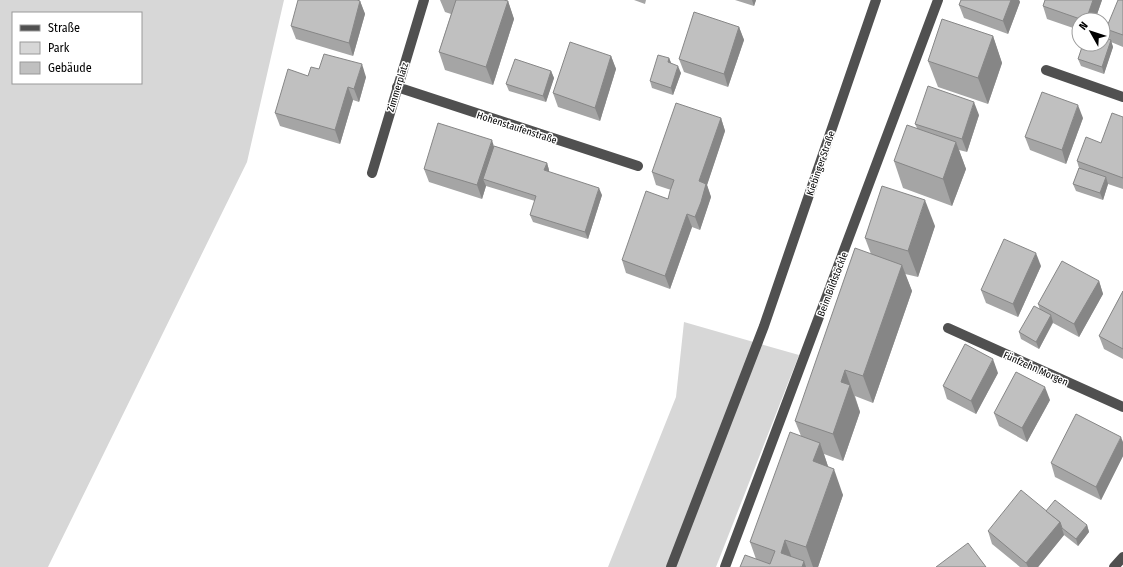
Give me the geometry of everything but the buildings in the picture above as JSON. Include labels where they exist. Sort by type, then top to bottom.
[{"type":"street","name":"Zimmerplatz","points":[[372,173],[424,0]]},
{"type":"street","name":"Kiebinger Straße","points":[[670,567],[764,326],[876,0]]},
{"type":"street","name":"Beim Bildstöckle","points":[[725,567],[938,0]]},
{"type":"street","points":[[1046,70],[1123,98]]},
{"type":"street","name":"Hohenstaufenstraße","points":[[397,87],[638,166]]},
{"type":"street","name":"Fünfzehn Morgen","points":[[948,328],[1123,407]]},
{"type":"street","points":[[1114,567],[1123,557]]},
{"type":"green space","points":[[0,0],[284,0],[247,162],[48,567],[0,567]]},
{"type":"green space","points":[[684,322],[799,355],[716,567],[608,567],[676,397]]}]
